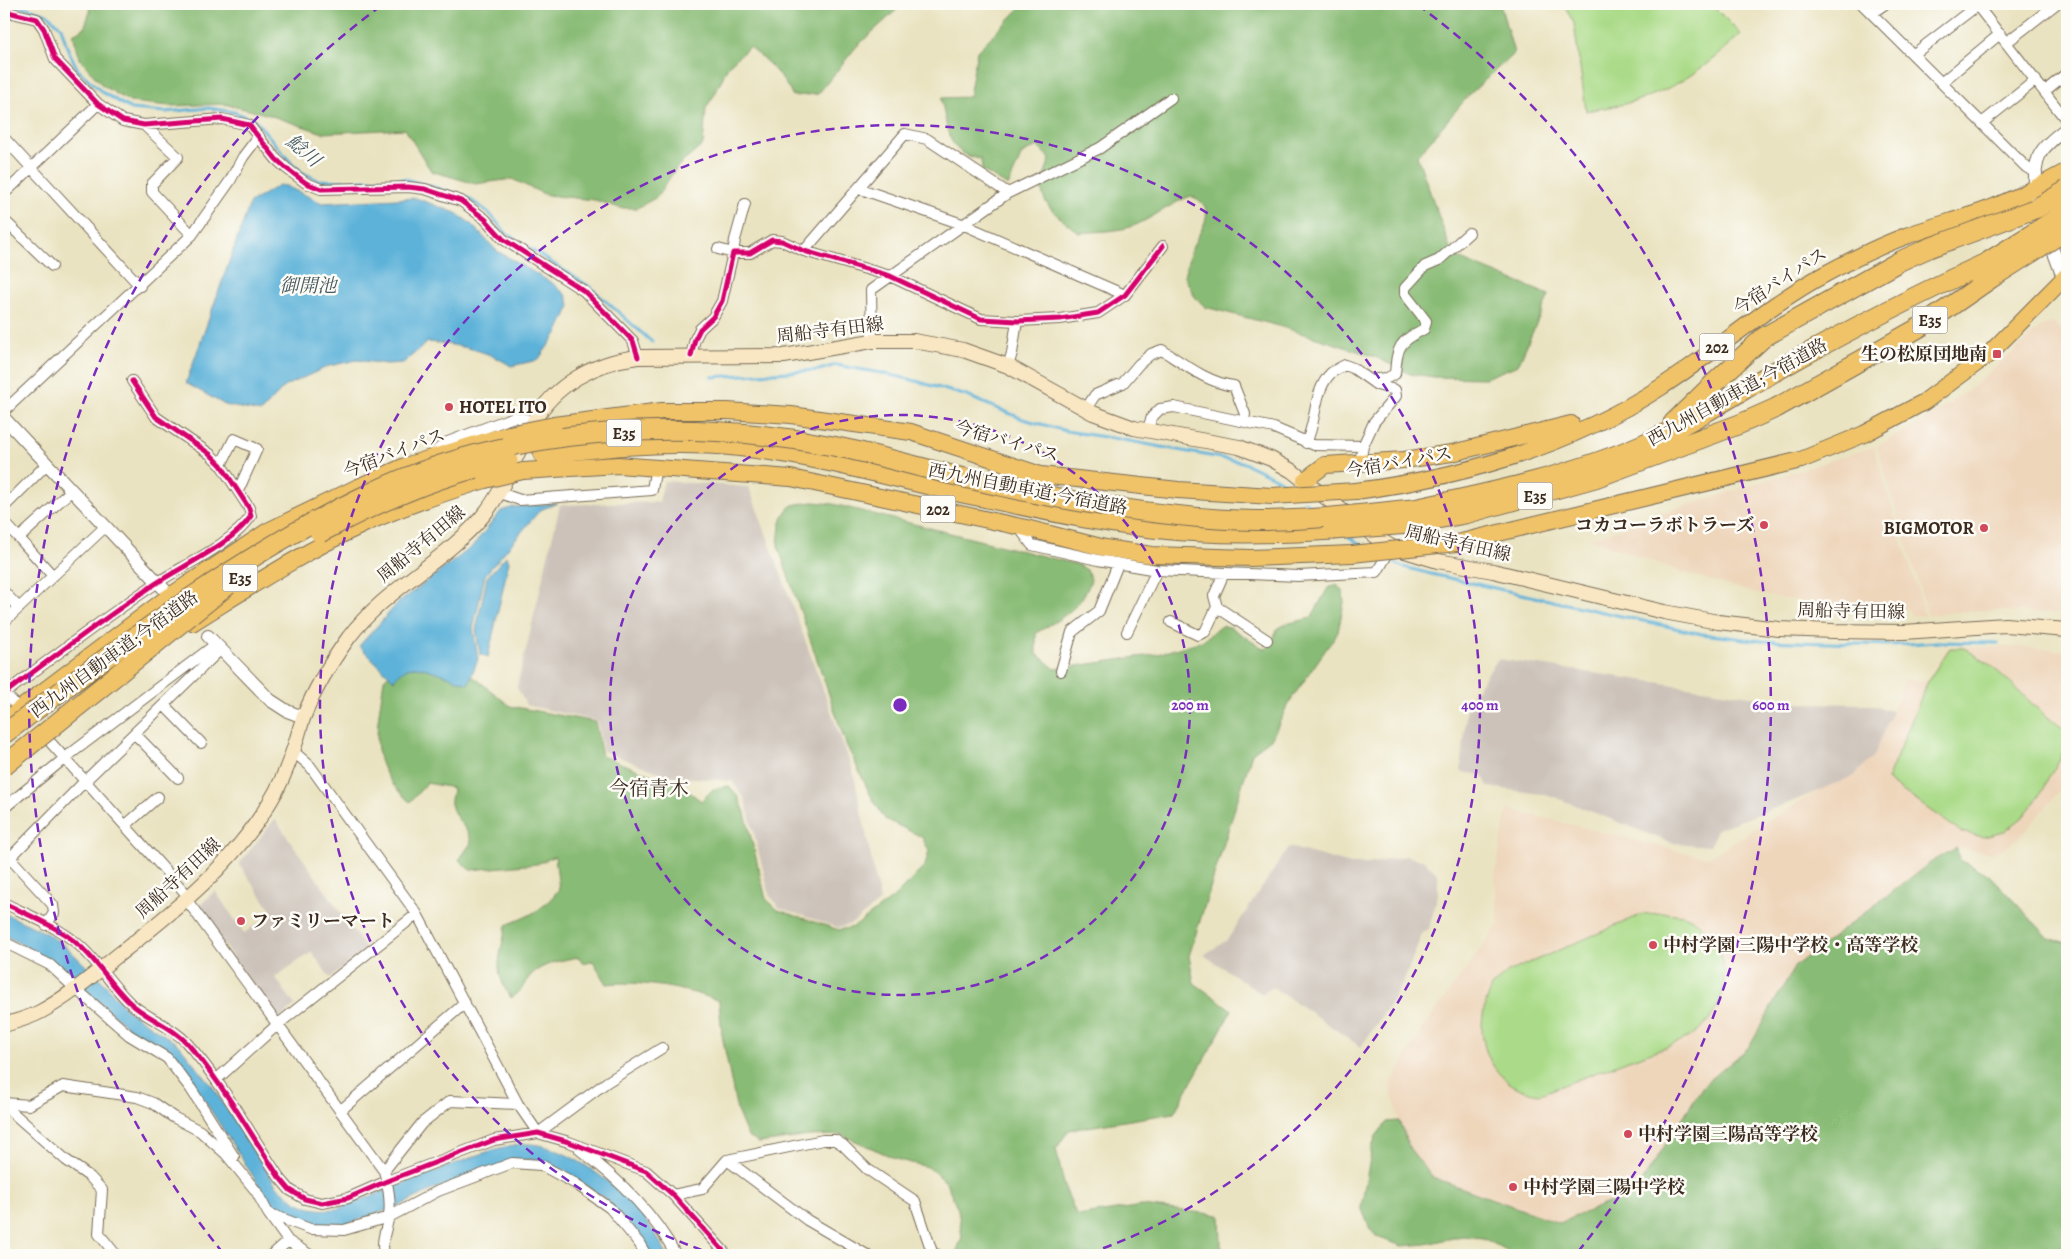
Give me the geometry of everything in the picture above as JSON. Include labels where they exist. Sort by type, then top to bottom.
[{"type":"highway","name":"今宿バイパス","points":[[4,720],[167,598],[268,531],[356,488],[428,459],[509,434],[554,424],[662,411],[727,411],[791,414],[910,432],[1041,475],[1178,490],[1272,496],[1356,491],[1396,486],[1455,473],[1509,458],[1603,420],[1661,387],[1810,282],[1877,248],[1906,236],[1988,209],[2035,182],[2067,171]]},
{"type":"highway","points":[[1642,445],[1680,418],[1712,385],[1764,337],[1900,261],[1929,248],[2037,208],[2067,190]]},
{"type":"highway","name":"西九州自動車道;今宿道路","points":[[4,745],[159,632],[231,583],[325,530],[377,505],[442,479],[504,461],[594,448],[641,444],[692,443],[781,452],[878,471],[960,492],[1086,518],[1152,528],[1221,533],[1274,534],[1409,524],[1465,514],[1595,478],[1740,424],[1776,408],[1922,326],[1989,270],[2067,212]]},
{"type":"highway","name":"西九州自動車道;今宿道路","points":[[4,734],[190,597],[321,518],[370,492],[424,471],[474,455],[552,440],[642,432],[735,432],[833,446],[962,478],[1088,504],[1153,513],[1222,520],[1274,521],[1317,519],[1414,509],[1528,482],[1642,445],[1682,426],[1882,313],[1989,270],[2067,230]]},
{"type":"highway","name":"202","points":[[4,759],[63,714],[184,628],[289,562],[359,526],[412,503],[485,480],[523,472],[618,465],[656,466],[791,478],[1026,528],[1105,548],[1152,555],[1250,558],[1352,554],[1456,543],[1801,460],[1864,434],[1924,402],[1989,354],[2066,280]]},
{"type":"highway","points":[[1305,480],[1325,465],[1362,454],[1404,460],[1452,453],[1566,426],[1602,412],[1632,397],[1767,311]]},
{"type":"highway","points":[[1686,401],[1712,385]]},
{"type":"highway","points":[[1463,498],[1549,464]]},
{"type":"highway","points":[[4,766],[231,583]]},
{"type":"main road","name":"周船寺有田線","points":[[4,1025],[37,1013],[76,989],[187,898],[220,868],[257,822],[284,776],[303,717],[328,668],[356,629],[374,609],[469,532],[500,493],[534,421],[565,386],[601,365],[638,357],[784,356],[872,341],[914,341],[937,345],[970,352],[1008,366],[1086,409],[1147,431],[1240,447],[1271,459],[1305,480],[1377,538],[1392,547],[1438,561],[1493,571],[1664,612],[1718,622],[1779,629],[1904,632],[2005,625],[2067,630]]},
{"type":"street","points":[[1862,4],[2026,167],[2035,182]]},
{"type":"street","points":[[1872,13],[1884,4]]},
{"type":"street","points":[[1914,54],[1977,4],[2067,121]]},
{"type":"street","points":[[2007,42],[2056,4]]},
{"type":"street","points":[[4,11],[37,19],[44,28],[55,60],[98,104],[123,121],[144,125],[222,118],[249,125],[276,159],[294,176],[321,189],[408,187],[425,189],[461,201],[485,219],[503,240],[584,292],[633,341],[638,357]]},
{"type":"street","points":[[1942,82],[2000,34]]},
{"type":"street","points":[[2045,91],[2067,72]]},
{"type":"street","points":[[1982,123],[2036,80]]},
{"type":"street","points":[[872,341],[870,290],[1008,193],[1100,148],[1171,98]]},
{"type":"street","points":[[4,194],[98,104]]},
{"type":"street","points":[[144,125],[178,157],[152,184],[152,192],[192,235]]},
{"type":"street","points":[[2066,280],[2036,204],[2035,182],[2040,155],[2052,140],[2067,128]]},
{"type":"street","points":[[804,251],[905,134],[927,139],[1008,193]]},
{"type":"street","points":[[4,411],[140,286],[192,235],[259,136]]},
{"type":"street","points":[[4,138],[140,286]]},
{"type":"street","points":[[858,188],[962,224],[1126,295]]},
{"type":"street","points":[[691,356],[700,328],[713,317],[722,300],[745,204]]},
{"type":"street","points":[[4,220],[52,266]]},
{"type":"street","points":[[1374,383],[1377,379],[1387,378],[1395,374],[1397,352],[1403,341],[1424,329],[1426,321],[1405,294],[1404,288],[1425,266],[1439,260],[1469,233]]},
{"type":"street","points":[[718,249],[733,253],[750,253],[772,240],[782,242],[804,251],[890,276],[981,319],[1017,321],[1060,319],[1098,313],[1126,295],[1163,246]]},
{"type":"street","points":[[1008,366],[1017,321]]},
{"type":"street","points":[[1086,409],[1095,395],[1123,383],[1139,364],[1151,354],[1162,350],[1208,378],[1224,385],[1234,386],[1245,414],[1244,420]]},
{"type":"street","points":[[1147,431],[1152,417],[1160,409],[1174,407],[1244,420],[1274,428],[1306,442],[1314,445],[1362,454],[1374,422],[1396,396],[1395,390],[1374,383],[1353,368],[1345,365],[1331,373],[1321,389],[1310,434],[1306,442]]},
{"type":"street","points":[[15,704],[4,693],[79,636],[161,586],[247,523],[251,516],[249,508],[222,465],[210,454],[156,417],[132,381]]},
{"type":"street","points":[[428,459],[445,442],[514,417],[534,421]]},
{"type":"street","points":[[4,418],[161,586]]},
{"type":"street","points":[[222,465],[234,439],[257,449],[238,490]]},
{"type":"street","points":[[4,507],[48,464]]},
{"type":"street","points":[[500,493],[520,500],[652,490],[656,466]]},
{"type":"street","points":[[19,538],[72,490]]},
{"type":"street","points":[[4,522],[53,576]]},
{"type":"street","points":[[4,622],[106,526]]},
{"type":"street","points":[[1026,528],[1024,533],[1032,545],[1118,564],[1157,570],[1298,576],[1377,572],[1392,547]]},
{"type":"street","points":[[1061,671],[1072,632],[1099,611],[1118,564]]},
{"type":"street","points":[[1127,632],[1157,570]]},
{"type":"street","points":[[1172,622],[1198,635],[1205,632],[1217,607],[1214,596],[1224,572]]},
{"type":"street","points":[[4,592],[19,608]]},
{"type":"street","points":[[1217,607],[1267,640]]},
{"type":"street","points":[[215,643],[270,700],[303,717]]},
{"type":"street","points":[[46,925],[54,913],[53,904],[7,861],[86,780],[164,705],[215,643]]},
{"type":"street","points":[[4,808],[65,758],[215,643]]},
{"type":"street","points":[[164,705],[201,743]]},
{"type":"street","points":[[134,734],[178,778]]},
{"type":"street","points":[[51,743],[86,780],[187,898],[340,1110],[386,1179],[389,1214],[382,1241],[384,1255]]},
{"type":"street","points":[[293,751],[310,766],[417,914],[518,1104],[538,1133]]},
{"type":"street","points":[[126,826],[158,797]]},
{"type":"street","points":[[4,903],[72,940],[88,954],[128,1002],[146,1016],[170,1028],[186,1042],[216,1080],[279,1177],[290,1190],[305,1199],[322,1203],[348,1198],[386,1179],[494,1140],[538,1133],[569,1142],[646,1171],[674,1195],[727,1255]]},
{"type":"street","points":[[216,1080],[277,1025],[417,914]]},
{"type":"street","points":[[4,942],[50,965],[130,1035],[167,1058],[191,1089],[268,1213],[288,1241],[310,1255]]},
{"type":"street","points":[[340,1110],[465,1003]]},
{"type":"street","points":[[538,1133],[607,1082],[662,1048]]},
{"type":"street","points":[[4,1104],[29,1105],[63,1086],[138,1097],[153,1103],[172,1117],[200,1131],[226,1154],[256,1191]]},
{"type":"street","points":[[386,1179],[422,1123],[450,1101],[518,1104]]},
{"type":"street","points":[[4,1104],[66,1160],[90,1177],[102,1190],[99,1234],[116,1255]]},
{"type":"street","points":[[674,1195],[702,1189],[727,1160],[823,1140],[835,1140],[844,1145],[867,1169],[914,1201],[932,1252],[938,1255]]},
{"type":"street","points":[[569,1142],[606,1170],[632,1194],[668,1240],[676,1255]]},
{"type":"street","points":[[727,1160],[807,1220],[866,1255]]},
{"type":"street","points":[[268,1213],[310,1229],[344,1230],[389,1214],[438,1191],[512,1163],[541,1164],[576,1184],[610,1208],[639,1243],[646,1255]]},
{"type":"street","points":[[272,1255],[288,1241]]},
{"type":"shaded area","name":"BIGMOTOR","points":[[2052,323],[2067,331],[2067,614],[1978,610],[1928,615],[1877,446],[1922,422],[1973,387],[2043,325]]},
{"type":"shaded area","name":"コカコーラボトラーズ","points":[[1874,447],[1925,616],[1912,615],[1908,609],[1837,607],[1758,594],[1682,572],[1590,539],[1670,511]]},
{"type":"shaded area","points":[[664,481],[749,487],[853,771],[880,901],[853,923],[839,928],[780,908],[770,896],[745,799],[732,781],[669,776],[603,751],[597,721],[526,705],[517,687],[560,505],[659,502]]},
{"type":"shaded area","name":"中村学園 三陽中学校・高等学校","points":[[1948,647],[2021,647],[2067,651],[2067,782],[2019,838],[2006,847],[1991,853],[1956,848],[1795,966],[1748,1048],[1703,1086],[1635,1193],[1559,1223],[1432,1177],[1410,1149],[1399,1121],[1390,1085],[1421,1031],[1499,924],[1495,876],[1507,809],[1708,858],[1873,757],[1905,679],[1927,681]]},
{"type":"shaded area","points":[[1498,659],[1798,703],[1866,704],[1892,711],[1874,756],[1853,776],[1786,804],[1717,829],[1710,846],[1672,843],[1549,795],[1488,787],[1483,775],[1461,772],[1467,703]]},
{"type":"shaded area","points":[[275,819],[366,949],[330,978],[312,952],[275,977],[295,1005],[278,1020],[197,908],[215,891],[244,933],[273,913],[239,864]]},
{"type":"shaded area","points":[[1289,847],[1351,864],[1368,864],[1406,856],[1425,861],[1438,875],[1438,895],[1429,928],[1422,934],[1405,978],[1392,1001],[1361,1047],[1273,987],[1262,994],[1204,955],[1227,940]]},
{"type":"green space","points":[[88,4],[903,4],[857,46],[818,94],[793,96],[774,69],[749,47],[728,66],[706,108],[703,145],[677,167],[657,197],[637,208],[620,208],[595,200],[546,195],[512,179],[476,184],[431,171],[405,129],[323,133],[266,114],[224,104],[170,106],[130,102],[102,85],[80,59],[73,34],[84,28],[90,12]]},
{"type":"green space","points":[[1024,4],[1500,4],[1514,53],[1469,95],[1417,156],[1453,256],[1549,295],[1518,365],[1485,378],[1434,377],[1410,374],[1373,356],[1279,326],[1205,307],[1195,297],[1184,276],[1191,252],[1207,214],[1205,207],[1200,201],[1191,196],[1131,227],[1079,233],[1061,219],[1046,201],[1042,184],[1050,159],[1037,146],[1022,154],[1008,186],[982,170],[981,159],[961,152],[950,138],[941,98],[969,97],[977,51]]},
{"type":"green space","points":[[1563,4],[1711,4],[1741,34],[1705,65],[1665,90],[1629,103],[1586,111],[1574,23]]},
{"type":"green space","points":[[814,502],[833,504],[1079,565],[1087,570],[1091,580],[1082,598],[1069,612],[1036,633],[1036,653],[1055,669],[1158,654],[1202,641],[1221,626],[1230,627],[1264,649],[1271,645],[1277,629],[1286,624],[1311,618],[1328,588],[1337,585],[1343,592],[1344,602],[1338,632],[1288,704],[1272,738],[1252,753],[1189,956],[1194,983],[1232,1010],[1174,1113],[1069,1130],[1056,1149],[1065,1188],[1077,1216],[1142,1206],[1220,1215],[1221,1245],[1230,1255],[954,1255],[962,1237],[958,1209],[946,1182],[928,1167],[899,1160],[842,1135],[809,1136],[759,1143],[748,1137],[737,1111],[722,1035],[719,1001],[664,986],[634,983],[607,984],[593,961],[583,963],[579,957],[547,965],[535,971],[521,990],[511,998],[499,971],[506,925],[536,911],[559,889],[555,856],[537,864],[470,870],[459,860],[471,843],[468,833],[453,810],[451,802],[453,788],[427,783],[410,802],[396,788],[386,774],[380,760],[377,731],[384,679],[398,667],[443,668],[475,678],[510,706],[595,722],[602,756],[683,787],[701,801],[713,789],[729,786],[738,796],[745,813],[766,899],[778,910],[839,930],[854,927],[892,899],[925,866],[929,851],[922,837],[885,819],[872,798],[846,744],[778,546],[781,523],[785,512],[795,504]]},
{"type":"green space","points":[[1950,648],[1964,648],[1992,666],[2042,713],[2067,731],[2067,746],[2037,799],[2022,818],[2003,832],[1984,837],[1961,832],[1887,780],[1928,681]]},
{"type":"green space","points":[[1956,848],[1960,860],[1989,875],[2049,938],[2067,943],[2067,1255],[1515,1255],[1483,1238],[1462,1236],[1426,1244],[1402,1246],[1377,1237],[1370,1229],[1361,1207],[1372,1148],[1376,1136],[1387,1122],[1399,1121],[1410,1149],[1432,1177],[1559,1223],[1635,1192],[1703,1086],[1748,1048],[1795,966],[1930,863]]},
{"type":"green space","points":[[1667,913],[1686,916],[1697,922],[1712,937],[1721,955],[1724,968],[1723,992],[1712,1015],[1704,1025],[1695,1033],[1676,1043],[1540,1094],[1525,1091],[1512,1085],[1501,1076],[1487,1053],[1482,1025],[1488,995],[1496,982],[1508,972],[1643,914]]},
{"type":"water","name":"御開池","points":[[279,185],[286,186],[322,203],[416,198],[456,213],[470,223],[497,251],[552,283],[566,295],[570,306],[558,332],[538,360],[511,366],[501,360],[471,349],[428,342],[403,363],[387,364],[357,360],[329,366],[285,386],[261,412],[225,405],[186,383],[250,203]]},
{"type":"water","points":[[558,503],[540,510],[485,575],[473,629],[478,659],[468,684],[434,671],[414,667],[400,673],[394,680],[359,646],[398,603],[472,547],[501,511],[514,507]]},
{"type":"water","points":[[506,556],[509,561],[488,657],[480,654],[476,630],[487,577]]},
{"type":"water","points":[[4,913],[46,933],[66,947],[102,981],[127,1010],[179,1045],[212,1086],[276,1185],[297,1202],[311,1208],[337,1209],[475,1156],[513,1145],[538,1145],[572,1158],[606,1180],[633,1205],[647,1222],[667,1255],[651,1255],[644,1243],[606,1199],[560,1168],[528,1159],[434,1189],[399,1206],[343,1225],[311,1224],[280,1211],[264,1193],[199,1092],[171,1055],[131,1030],[52,961],[4,935]]},
{"type":"waterway","name":"鯰川","points":[[4,4],[28,8],[47,14],[61,27],[67,47],[78,70],[102,92],[131,109],[165,112],[209,108],[234,112],[256,121],[288,159],[302,172],[318,180],[405,179],[465,196],[488,212],[507,234],[590,287],[652,342]]},
{"type":"waterway","points":[[712,377],[819,370],[836,365],[881,373],[967,396],[1023,419],[1066,431],[1242,462],[1278,479],[1290,489]]},
{"type":"waterway","points":[[1304,501],[1317,511]]},
{"type":"waterway","points":[[1349,537],[1365,547]]},
{"type":"waterway","points":[[1391,561],[1400,566],[1431,574],[1702,634],[1762,641],[1891,645],[1937,642],[1998,643]]},
{"type":"cycle path","points":[[4,11],[37,19],[44,29],[55,59],[98,104],[123,121],[144,125],[222,119],[249,125],[276,159],[286,168],[306,183],[321,189],[408,187],[425,189],[461,201],[485,219],[503,239],[584,291],[633,341],[638,357]]},
{"type":"cycle path","points":[[691,356],[695,339],[700,329],[713,317],[722,301],[733,253],[750,253],[772,240],[782,241],[804,251],[890,276],[981,319],[1017,321],[1060,319],[1098,313],[1125,295],[1163,246]]},
{"type":"cycle path","points":[[4,694],[136,597],[220,545],[243,526],[251,516],[249,508],[221,465],[210,454],[156,417],[132,381]]},
{"type":"cycle path","points":[[4,903],[60,931],[80,945],[128,1001],[172,1030],[186,1042],[212,1074],[279,1177],[290,1190],[305,1199],[322,1203],[348,1198],[494,1140],[538,1133],[569,1142],[646,1171],[673,1195],[727,1255]]},
{"type":"place","name":"生の松原団地南","points":[[1997,354]]},
{"type":"place","name":"HOTEL ITO","points":[[449,407]]},
{"type":"place","name":"コカコーラボトラーズ","points":[[1764,525]]},
{"type":"place","name":"BIGMOTOR","points":[[1984,528]]},
{"type":"place","name":"ファミリーマート","points":[[241,921]]},
{"type":"place","name":"中村学園 三陽中学校・高等学校","points":[[1653,945]]},
{"type":"place","name":"中村学園三陽高等学校","points":[[1628,1134]]},
{"type":"place","name":"中村学園三陽中学校","points":[[1513,1187]]},
{"type":"district","name":"今宿青木","points":[[649,788]]}]
